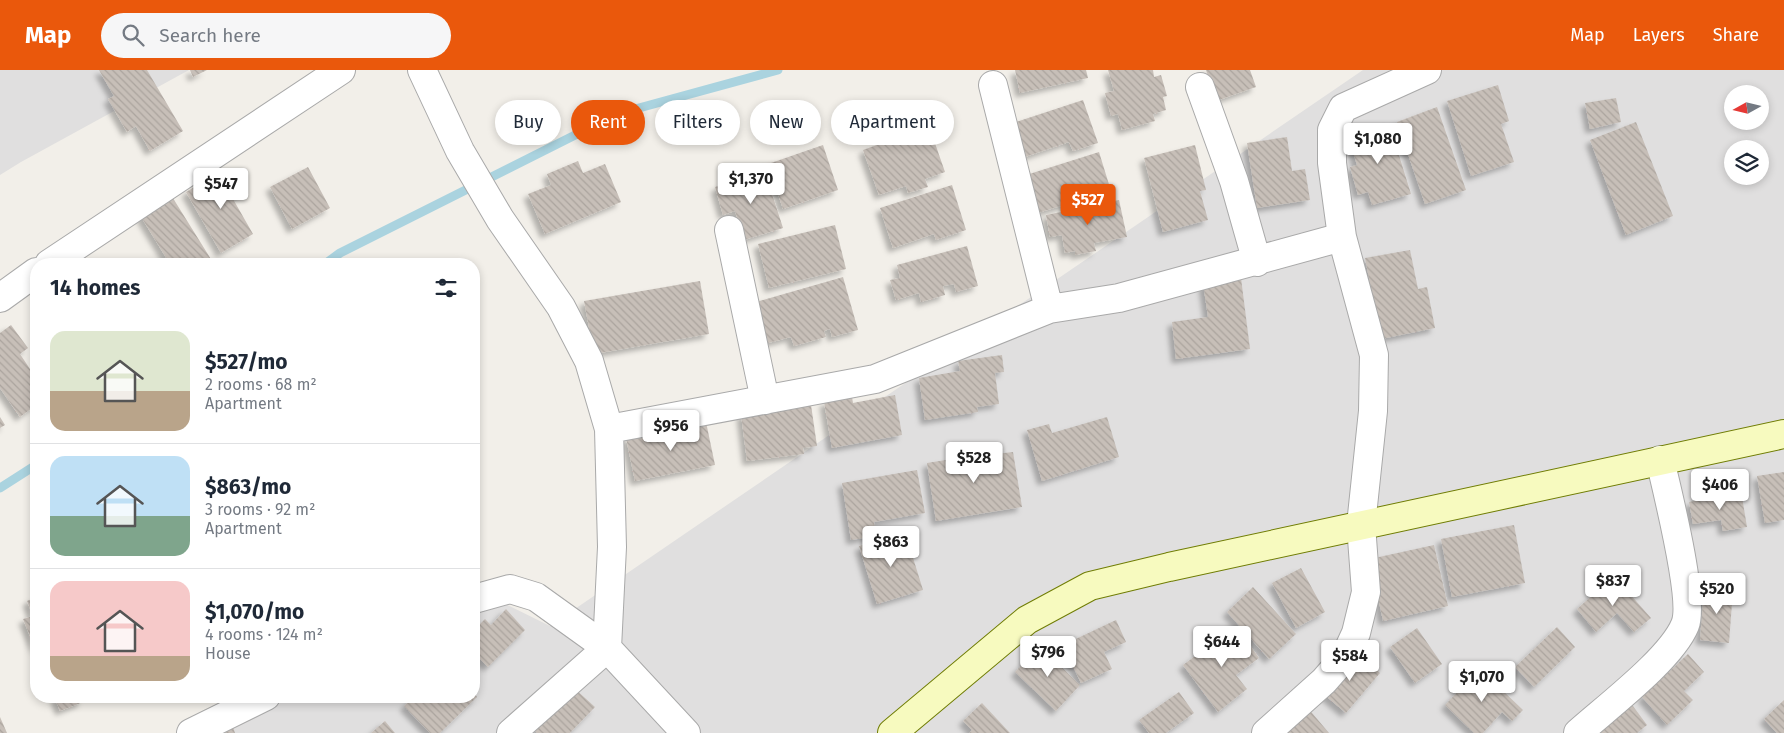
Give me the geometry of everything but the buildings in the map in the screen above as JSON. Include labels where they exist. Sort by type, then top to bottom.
[{"type":"street","points":[[58,258],[342,70]]},
{"type":"street","points":[[422,70],[469,166],[489,200],[561,307],[589,361],[609,429],[612,547],[607,648],[511,733]]},
{"type":"street","points":[[1266,733],[1324,681],[1345,657],[1356,633],[1366,592],[1361,525],[1373,411],[1374,355],[1342,237],[1332,163],[1332,130],[1343,108],[1427,70]]},
{"type":"street","points":[[993,86],[1049,308]]},
{"type":"street","points":[[1200,87],[1234,182],[1256,262]]},
{"type":"street","points":[[729,230],[765,400]]},
{"type":"street","points":[[609,429],[875,380],[1049,308],[1118,298],[1256,262],[1342,237]]},
{"type":"street","points":[[0,298],[30,276]]},
{"type":"street","points":[[892,733],[1027,620],[1090,586],[1361,525],[1784,434]]},
{"type":"street","points":[[1578,733],[1665,654],[1685,624],[1685,584],[1660,460]]},
{"type":"street","points":[[480,597],[510,589],[536,597],[607,648],[686,733]]},
{"type":"street","points":[[191,733],[252,703]]},
{"type":"shaded area","points":[[0,70],[189,70],[0,175]]},
{"type":"shaded area","points":[[1363,70],[1784,70],[1784,733],[187,733],[248,703],[480,703],[480,591],[550,626]]},
{"type":"waterway","points":[[333,258],[617,114],[778,70]]},
{"type":"waterway","points":[[0,488],[30,469]]}]
